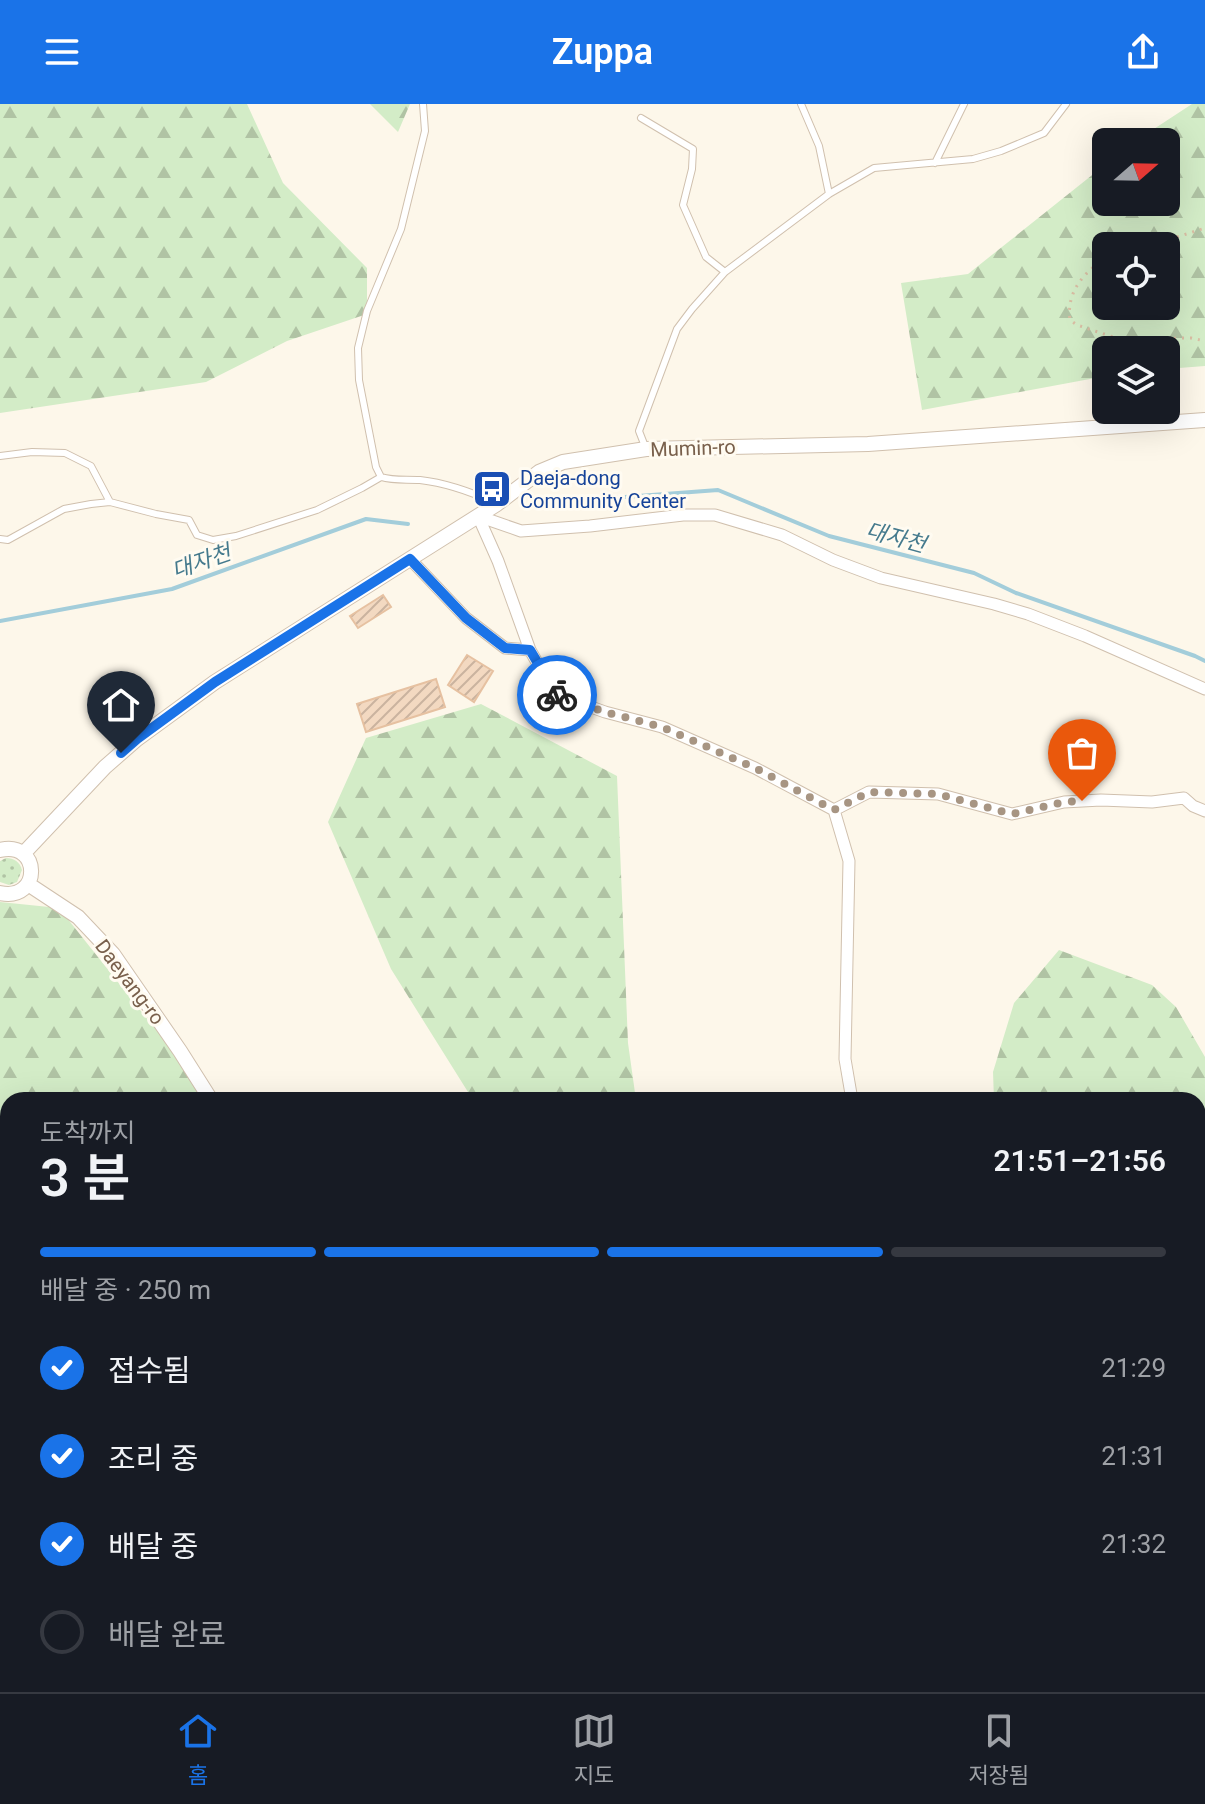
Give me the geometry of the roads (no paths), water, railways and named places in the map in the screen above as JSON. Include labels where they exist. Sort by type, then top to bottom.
[{"type":"street","name":"Mumin-ro","points":[[23,854],[105,767],[137,739],[215,682],[497,504],[539,472],[563,462],[646,449],[868,444],[1205,420]]},
{"type":"street","points":[[478,516],[521,531],[683,515],[715,515],[782,535],[833,560],[881,578],[1028,614],[1205,689]]},
{"type":"street","points":[[478,516],[530,650],[555,694],[605,712],[662,727],[755,768],[834,810],[849,861],[845,1059],[851,1092]]},
{"type":"street","points":[[410,559],[466,618],[505,648],[530,650]]},
{"type":"street","points":[[834,810],[869,792],[938,794],[1012,814],[1064,802],[1152,802],[1184,798],[1205,811]]},
{"type":"street","points":[[0,850],[12,848],[23,854],[32,869],[28,884],[17,893],[0,893]]},
{"type":"street","name":"Daeyang-ro","points":[[28,884],[78,917],[113,954],[206,1092]]},
{"type":"lane","points":[[423,104],[425,131],[401,229],[367,311],[358,348],[359,380],[376,467],[381,477],[442,483],[497,504]]},
{"type":"lane","points":[[801,104],[819,146],[829,194]]},
{"type":"lane","points":[[935,163],[964,104]]},
{"type":"lane","points":[[646,449],[639,431],[677,329],[725,272],[829,194],[874,168],[973,159],[1001,151],[1044,133],[1066,104]]},
{"type":"lane","points":[[641,118],[693,149],[692,169],[683,205],[706,257],[725,272]]},
{"type":"lane","points":[[0,456],[32,452],[65,453],[91,466],[110,502]]},
{"type":"lane","points":[[0,539],[8,540],[64,509],[110,502],[189,520],[197,535],[213,540],[236,536],[317,510],[381,477]]},
{"type":"waterway","name":"대자천","points":[[572,501],[718,490],[829,536],[974,573],[1016,593],[1205,661]]},
{"type":"waterway","name":"대자천","points":[[0,621],[172,589],[366,519],[408,524]]},
{"type":"place","name":"Daeja-dong Community Center","points":[[492,489]]}]
